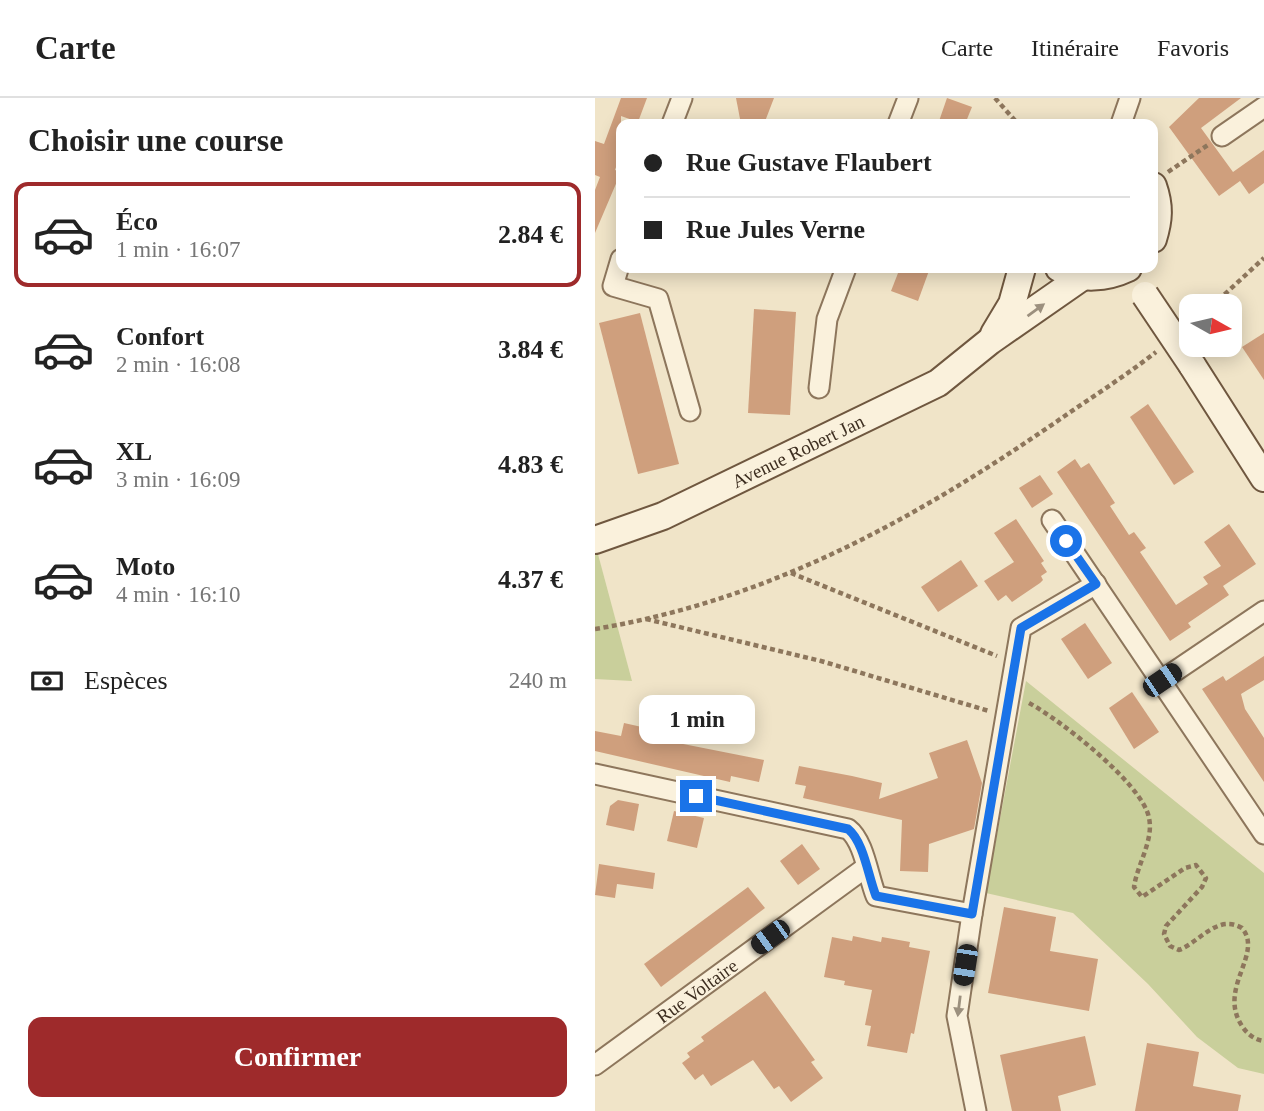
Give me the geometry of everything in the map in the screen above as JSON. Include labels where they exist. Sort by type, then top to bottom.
[{"type":"main road","points":[[1158,224],[1159,180]]},
{"type":"main road","name":"Avenue Robert Jan","points":[[990,341],[1012,304],[1021,273]]},
{"type":"main road","name":"Avenue Robert Jan","points":[[595,540],[663,516],[938,383],[1069,273]]},
{"type":"main road","points":[[1092,273],[1116,273]]},
{"type":"main road","points":[[1131,273],[1264,478]]},
{"type":"street","points":[[674,119],[682,98]]},
{"type":"street","points":[[900,119],[908,98]]},
{"type":"street","points":[[1123,119],[1130,98]]},
{"type":"street","points":[[1222,136],[1264,107]]},
{"type":"street","points":[[617,273],[613,286],[658,299],[690,411]]},
{"type":"street","points":[[819,388],[827,319],[844,273]]},
{"type":"street","points":[[1052,520],[1264,834]]},
{"type":"street","points":[[975,1111],[957,1016],[1004,715],[1021,628],[1096,584]]},
{"type":"street","points":[[1162,680],[1264,611]]},
{"type":"street","points":[[595,774],[848,829],[859,837],[865,868],[876,896],[972,914]]},
{"type":"street","name":"Rue Voltaire","points":[[595,1065],[865,868]]},
{"type":"path","points":[[995,98],[1013,119]]},
{"type":"path","points":[[1159,180],[1222,136]]},
{"type":"path","points":[[1225,294],[1264,258]]},
{"type":"path","points":[[595,629],[645,619],[790,573],[877,534],[969,482],[1163,347]]},
{"type":"path","points":[[790,573],[1014,663]]},
{"type":"path","points":[[645,619],[821,661],[1004,715]]},
{"type":"path","points":[[1009,694],[1052,715],[1134,790],[1149,818],[1146,844],[1134,887],[1142,897],[1185,868],[1196,865],[1203,870],[1206,878],[1202,887],[1166,926],[1164,934],[1170,946],[1179,950],[1219,925],[1229,923],[1244,929],[1253,942],[1256,956]]},
{"type":"path","points":[[1249,973],[1235,1000],[1236,1017],[1246,1032],[1264,1041]]},
{"type":"green space","points":[[595,543],[632,681],[595,679]]},
{"type":"green space","points":[[1026,681],[1264,873],[1264,1074],[1238,1068],[1197,1037],[1148,984],[1073,913],[986,893]]},
{"type":"building","points":[[621,98],[647,98],[639,119],[621,116],[621,119],[616,119],[616,184],[595,233],[595,190],[600,177],[595,175],[595,141],[604,144]]},
{"type":"building","points":[[736,98],[774,98],[766,119],[740,119]]},
{"type":"building","points":[[947,98],[972,107],[967,119],[940,119]]},
{"type":"building","points":[[1199,98],[1241,98],[1201,128],[1233,172],[1264,150],[1264,183],[1249,194],[1240,181],[1219,196],[1169,127]]},
{"type":"building","points":[[898,273],[928,273],[918,301],[891,291]]},
{"type":"building","points":[[754,309],[796,312],[790,415],[748,413]]},
{"type":"building","points":[[640,313],[679,464],[638,474],[599,323]]},
{"type":"building","points":[[1264,333],[1264,380],[1243,348]]},
{"type":"building","points":[[1148,404],[1194,472],[1174,485],[1130,417]]},
{"type":"building","points":[[1075,459],[1081,468],[1089,463],[1115,503],[1110,506],[1129,535],[1134,532],[1146,548],[1140,552],[1176,605],[1208,584],[1203,577],[1221,566],[1204,542],[1229,524],[1256,564],[1223,586],[1229,595],[1188,623],[1191,627],[1170,641],[1057,472]]},
{"type":"building","points":[[1040,475],[1053,494],[1032,508],[1019,488]]},
{"type":"building","points":[[1016,519],[1044,561],[1041,563],[1047,572],[1041,576],[1043,580],[1040,583],[1012,602],[1006,595],[998,601],[984,581],[1014,562],[994,533]]},
{"type":"building","points":[[961,560],[978,586],[938,612],[921,587]]},
{"type":"building","points":[[1085,623],[1112,663],[1088,679],[1061,639]]},
{"type":"building","points":[[1264,656],[1264,680],[1241,694],[1245,709],[1264,738],[1264,782],[1202,689],[1223,676],[1226,681]]},
{"type":"building","points":[[1132,692],[1159,732],[1134,749],[1109,708]]},
{"type":"building","points":[[624,723],[664,732],[663,740],[764,760],[759,782],[731,776],[730,782],[595,751],[595,731],[621,736]]},
{"type":"building","points":[[967,740],[982,783],[974,829],[929,844],[928,872],[900,871],[902,820],[803,798],[806,786],[795,784],[799,766],[882,783],[879,799],[938,778],[929,753]]},
{"type":"building","points":[[618,800],[639,804],[634,831],[606,825],[610,806]]},
{"type":"building","points":[[674,811],[704,818],[697,848],[667,841]]},
{"type":"building","points":[[802,844],[820,869],[798,885],[780,861]]},
{"type":"building","points":[[599,864],[655,873],[653,889],[617,884],[615,898],[595,895]]},
{"type":"building","points":[[748,887],[765,908],[661,987],[644,964]]},
{"type":"building","points":[[1004,907],[1056,917],[1050,951],[1098,959],[1089,1011],[988,993]]},
{"type":"building","points":[[853,936],[881,942],[882,937],[910,942],[909,947],[930,951],[914,1034],[911,1033],[907,1053],[867,1046],[871,1026],[865,1025],[872,990],[844,985],[845,981],[824,977],[832,937],[852,941]]},
{"type":"building","points":[[765,991],[815,1060],[811,1062],[823,1078],[791,1102],[779,1086],[774,1089],[753,1060],[711,1086],[703,1074],[695,1080],[682,1063],[690,1057],[687,1053],[704,1041],[701,1037]]},
{"type":"building","points":[[1085,1036],[1096,1085],[1058,1096],[1061,1111],[1012,1111],[1000,1055]]},
{"type":"building","points":[[1147,1043],[1199,1052],[1193,1086],[1241,1095],[1238,1111],[1135,1111]]},
{"type":"route","points":[[696,796],[848,829],[859,837],[865,868],[876,896],[972,914],[1021,628],[1096,584],[1066,541]]}]
